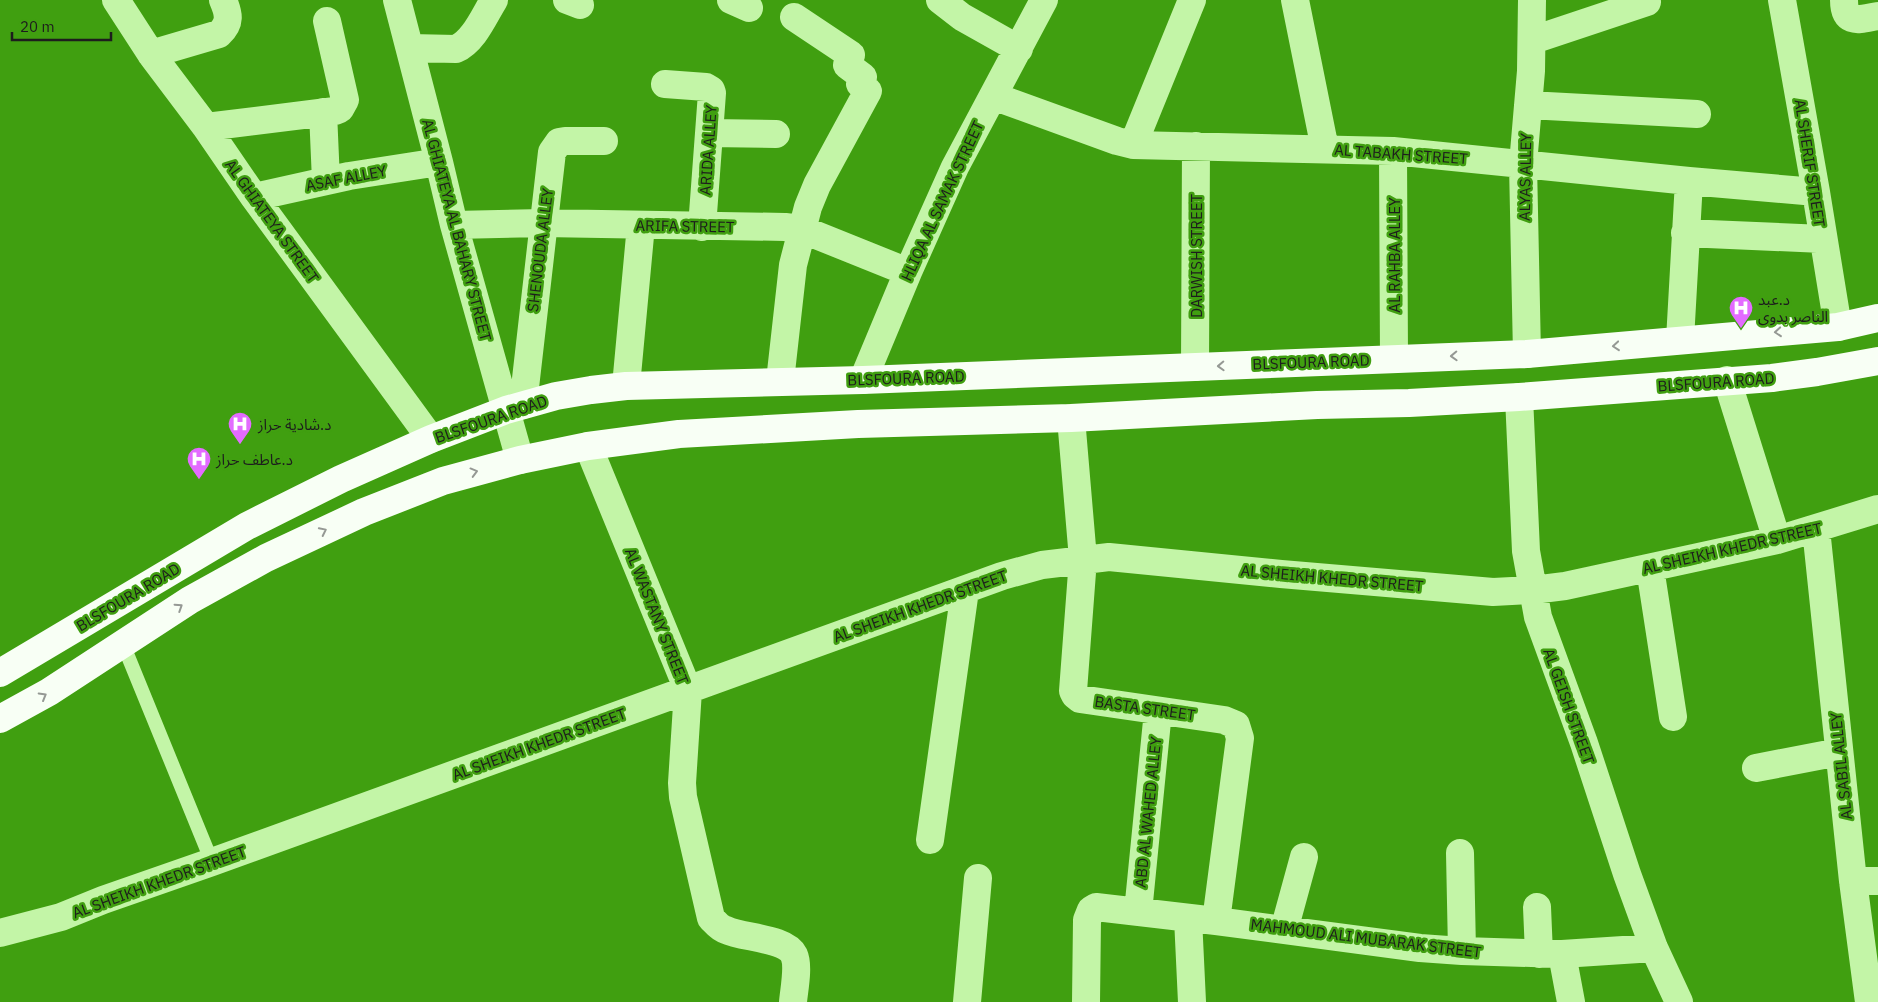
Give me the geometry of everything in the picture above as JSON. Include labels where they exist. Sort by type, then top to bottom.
[{"type":"main road","name":"BLSFOURA ROAD","points":[[0,673],[247,526],[340,479],[431,439],[514,408],[574,393],[626,386],[863,380],[1527,354],[1838,327],[1878,318]]},
{"type":"main road","name":"BLSFOURA ROAD","points":[[0,719],[49,692],[190,600],[266,558],[364,512],[443,481],[520,460],[588,446],[679,434],[858,424],[1072,418],[1317,405],[1409,403],[1520,397],[1818,372],[1878,361]]},
{"type":"street","name":"AL GHIATEYA STREET","points":[[116,0],[151,54],[206,127],[254,198],[431,439]]},
{"type":"street","points":[[151,54],[219,34],[229,22],[229,14],[223,0]]},
{"type":"street","name":"AL GHIATEYA AL BAHARY STREET","points":[[397,0],[454,225],[514,408],[520,460]]},
{"type":"street","points":[[410,48],[456,49],[460,47],[468,40],[494,0]]},
{"type":"street","points":[[940,0],[962,17],[1019,49]]},
{"type":"street","name":"HLIQA AL SAMAK STREET","points":[[863,380],[908,272],[955,167],[1044,0]]},
{"type":"street","points":[[1133,145],[1192,0]]},
{"type":"street","points":[[1294,0],[1325,149]]},
{"type":"street","name":"ALYAS ALLEY","points":[[1527,354],[1522,164],[1533,40],[1532,0]]},
{"type":"street","name":"AL SHERIF STREET","points":[[1782,0],[1838,327]]},
{"type":"street","points":[[1844,0],[1844,9],[1850,18],[1856,20],[1878,16]]},
{"type":"street","points":[[1533,40],[1647,2]]},
{"type":"street","points":[[780,381],[793,265],[801,229],[817,185],[868,91],[860,84],[863,77],[847,65],[851,55],[794,17]]},
{"type":"street","points":[[206,127],[340,109],[344,100],[327,21]]},
{"type":"street","name":"ARIDA ALLEY","points":[[665,84],[706,87],[711,90],[702,227]]},
{"type":"street","name":"AL TABAKH STREET","points":[[993,96],[1117,141],[1133,145],[1393,151],[1816,192]]},
{"type":"street","points":[[1528,105],[1697,114]]},
{"type":"street","points":[[323,112],[326,181]]},
{"type":"street","points":[[709,133],[776,134]]},
{"type":"street","name":"SHENOUDA ALLEY","points":[[514,408],[543,224],[552,152],[559,142],[604,141]]},
{"type":"street","name":"DARWISH STREET","points":[[1195,367],[1196,146]]},
{"type":"street","name":"AL RAHBA ALLEY","points":[[1393,151],[1394,358]]},
{"type":"street","name":"ASAF ALLEY","points":[[254,198],[326,181],[439,162]]},
{"type":"street","points":[[1680,340],[1689,181]]},
{"type":"street","name":"ARIFA STREET","points":[[454,225],[641,225],[801,229],[908,272]]},
{"type":"street","points":[[626,386],[641,225]]},
{"type":"street","points":[[1685,233],[1823,239]]},
{"type":"street","points":[[1727,380],[1777,540]]},
{"type":"street","name":"AL GEISH STREET","points":[[1520,397],[1526,551],[1540,625],[1584,742],[1627,874],[1654,948],[1679,1002]]},
{"type":"street","name":"BASTA STREET","points":[[1072,418],[1083,559],[1074,695],[1080,699],[1224,720],[1236,725],[1239,731],[1240,738],[1216,921]]},
{"type":"street","name":"AL WASTANY STREET","points":[[588,446],[688,690],[682,783],[683,797],[711,918],[726,931],[781,944],[790,948],[795,956],[796,966],[793,1002]]},
{"type":"street","name":"AL SHEIKH KHEDR STREET","points":[[0,933],[61,918],[103,900],[1002,576],[1042,565],[1110,557],[1493,592],[1533,590],[1565,586],[1777,540],[1878,509]]},
{"type":"street","name":"AL SABIL ALLEY","points":[[1816,529],[1839,752],[1866,881],[1868,1002]]},
{"type":"street","points":[[1650,568],[1673,717]]},
{"type":"street","points":[[930,840],[965,590]]},
{"type":"street","name":"ABD AL WAHED ALLEY","points":[[1138,912],[1158,711]]},
{"type":"street","points":[[1756,768],[1839,752]]},
{"type":"street","points":[[1460,852],[1462,951]]},
{"type":"street","points":[[1284,930],[1304,857]]},
{"type":"street","points":[[967,1002],[978,878]]},
{"type":"street","name":"MAHMOUD ALI MUBARAK STREET","points":[[1086,1002],[1087,920],[1091,910],[1096,907],[1420,948],[1550,954],[1654,948]]},
{"type":"street","points":[[1537,908],[1550,954],[1571,1002]]},
{"type":"street","points":[[1188,918],[1192,1002]]},
{"type":"lane","points":[[123,644],[212,862]]},
{"type":"place","name":"د.عبد الناصر بدوى","points":[[1741,329]]},
{"type":"place","name":"د.شادية حراز","points":[[240,445]]},
{"type":"place","name":"د.عاطف حراز","points":[[199,480]]}]
